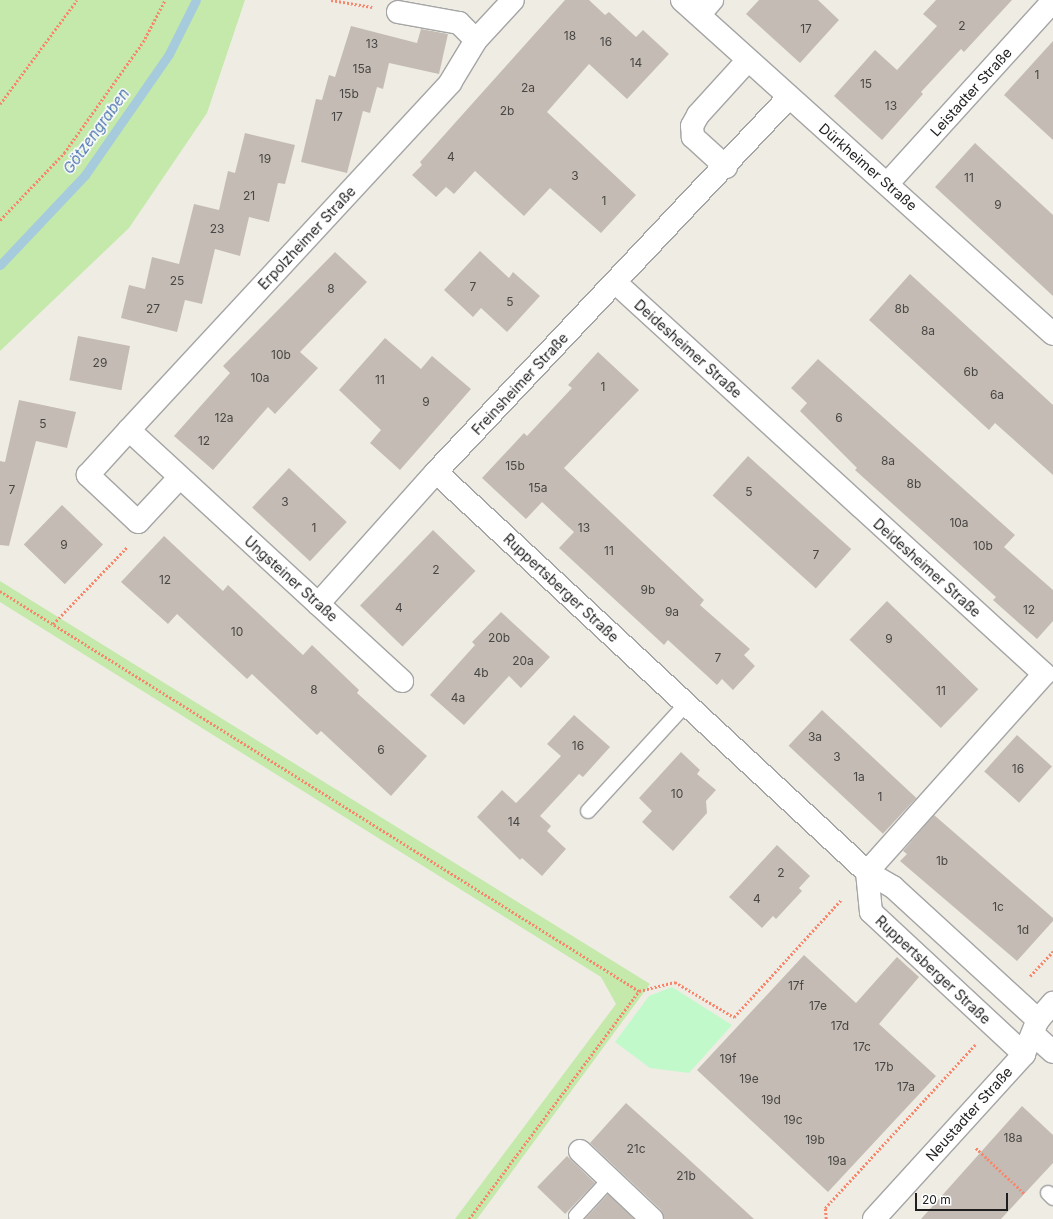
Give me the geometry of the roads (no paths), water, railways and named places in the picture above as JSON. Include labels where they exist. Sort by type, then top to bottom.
[{"type":"street","name":"Erpolzheimer Straße","points":[[129,430],[450,83],[476,40],[513,0]]},
{"type":"street","name":"Dürkheimer Straße","points":[[682,0],[705,7],[748,60],[789,98],[888,183],[1053,334]]},
{"type":"street","name":"Leistadter Straße","points":[[888,183],[1053,2]]},
{"type":"street","points":[[398,12],[459,23],[476,40]]},
{"type":"street","points":[[726,167],[693,137],[692,126],[698,115],[748,60]]},
{"type":"street","name":"Freinsheimer Straße","points":[[318,604],[436,472],[726,167],[789,98]]},
{"type":"street","name":"Deidesheimer Straße","points":[[616,283],[1044,674],[867,872]]},
{"type":"street","points":[[129,430],[88,475],[138,522],[179,478]]},
{"type":"street","name":"Ungsteiner Straße","points":[[129,430],[179,478],[402,681]]},
{"type":"street","name":"Ruppertsberger Straße","points":[[436,472],[867,872],[893,887],[1012,995],[1053,1052]]},
{"type":"street","name":"Ruppertsberger Straße","points":[[867,872],[871,912],[1024,1054]]},
{"type":"street","name":"Neustadter Straße","points":[[874,1219],[1024,1054],[1035,1027],[1053,1003]]},
{"type":"street","points":[[580,1151],[652,1219]]},
{"type":"lane","points":[[588,811],[686,704]]},
{"type":"lane","points":[[576,1216],[610,1179]]},
{"type":"waterway","name":"Götzengraben","points":[[0,265],[85,175],[169,54],[196,0]]}]
